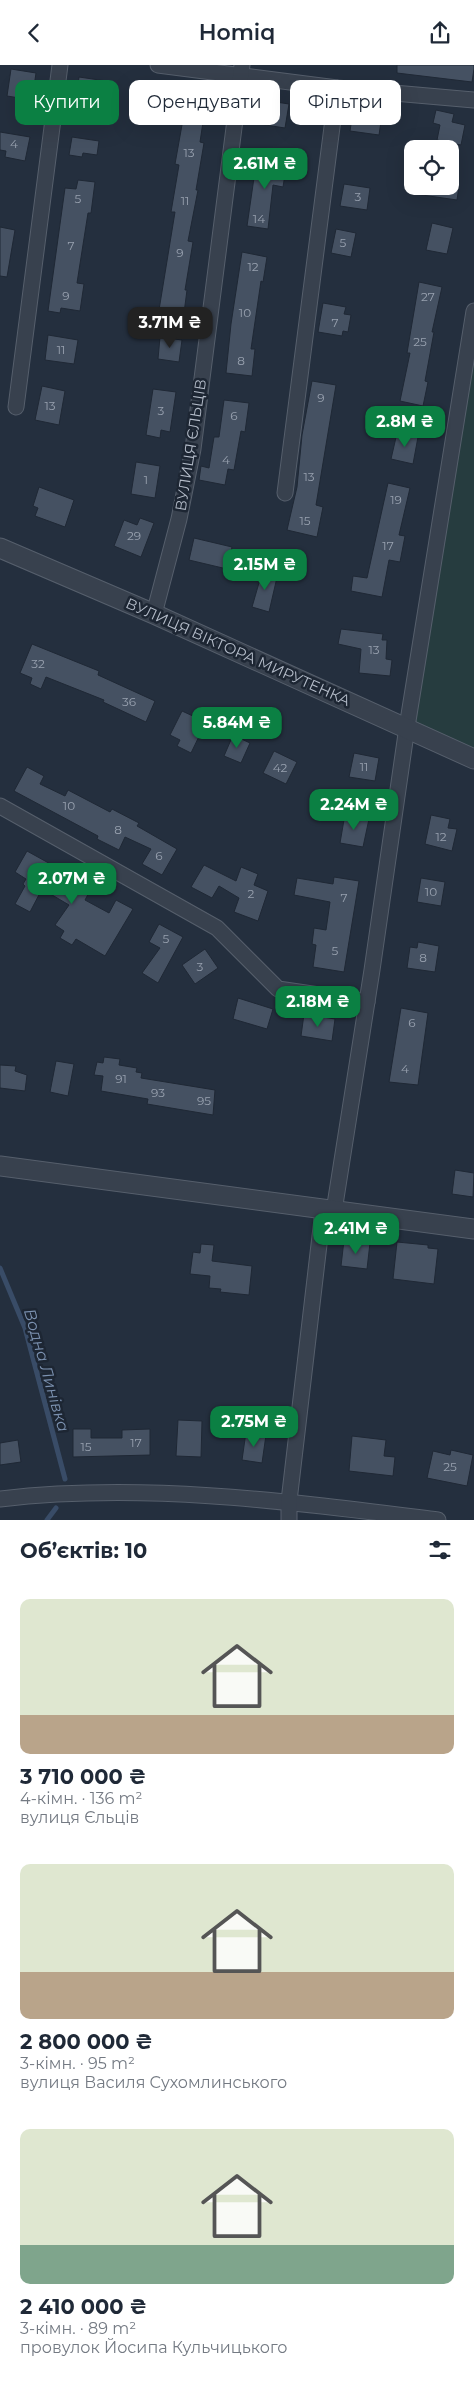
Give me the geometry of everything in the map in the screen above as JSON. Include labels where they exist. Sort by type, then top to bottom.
[{"type":"street","points":[[16,407],[60,65]]},
{"type":"street","points":[[158,65],[241,70],[294,80]]},
{"type":"street","name":"ВУЛИЦЯ ЄЛЬЦІВ","points":[[154,614],[179,519],[193,449],[241,70]]},
{"type":"street","points":[[401,93],[474,99]]},
{"type":"street","points":[[285,493],[332,125]]},
{"type":"street","points":[[289,1520],[289,1501],[322,1219],[334,1211],[367,1003],[407,727],[474,311]]},
{"type":"street","name":"ВУЛИЦЯ ВІКТОРА МИРУТЕНКА","points":[[0,548],[154,614],[474,759]]},
{"type":"street","points":[[0,806],[217,928],[278,989],[367,1003]]},
{"type":"street","points":[[0,1166],[474,1229]]},
{"type":"street","points":[[0,1499],[34,1495],[148,1491],[289,1501],[438,1520]]},
{"type":"green space","points":[[474,352],[474,759],[410,731]]},
{"type":"building","points":[[397,65],[474,65],[474,69],[472,82],[397,73]]},
{"type":"building","points":[[11,69],[36,73],[35,80],[15,80],[15,97],[7,96]]},
{"type":"building","points":[[79,77],[99,80],[79,80]]},
{"type":"building","points":[[280,103],[289,104],[285,128],[266,125],[280,125]]},
{"type":"building","points":[[436,110],[454,114],[452,122],[465,125],[461,145],[459,145],[459,140],[437,140],[440,125],[433,123]]},
{"type":"building","points":[[182,125],[203,125],[200,142],[204,143],[196,190],[198,190],[188,241],[193,242],[185,290],[187,290],[184,313],[159,310],[175,212],[171,212],[179,165],[175,164]]},
{"type":"building","points":[[351,125],[380,125],[379,135],[350,131]]},
{"type":"building","points":[[0,132],[30,137],[25,161],[5,157],[6,151],[0,150]]},
{"type":"building","points":[[72,137],[99,141],[97,155],[83,153],[82,157],[69,155]]},
{"type":"building","points":[[257,157],[287,162],[283,187],[273,185],[268,229],[247,226]]},
{"type":"building","points":[[78,180],[95,182],[91,213],[88,213],[77,283],[84,284],[80,311],[61,308],[60,313],[48,311],[65,188],[76,189]]},
{"type":"building","points":[[344,184],[370,188],[367,210],[340,206]]},
{"type":"building","points":[[422,195],[458,195],[457,200]]},
{"type":"building","points":[[432,223],[453,228],[447,254],[426,250]]},
{"type":"building","points":[[0,227],[15,230],[7,277],[0,276]]},
{"type":"building","points":[[336,229],[356,233],[351,257],[331,253]]},
{"type":"building","points":[[242,252],[267,257],[263,282],[261,281],[251,349],[255,349],[252,376],[226,373]]},
{"type":"building","points":[[419,282],[442,287],[432,332],[434,332],[425,381],[428,382],[423,406],[400,401],[410,353],[407,353]]},
{"type":"building","points":[[323,303],[346,307],[344,314],[351,315],[348,332],[343,331],[342,336],[318,332]]},
{"type":"building","points":[[48,335],[78,340],[74,364],[45,360]]},
{"type":"building","points":[[160,337],[182,340],[179,362],[158,359]]},
{"type":"building","points":[[312,381],[336,385],[316,505],[323,507],[317,537],[287,530],[297,487],[302,435]]},
{"type":"building","points":[[42,386],[65,391],[59,425],[35,420]]},
{"type":"building","points":[[153,389],[176,392],[170,432],[161,430],[160,438],[146,435]]},
{"type":"building","points":[[224,400],[249,403],[245,432],[241,431],[234,470],[228,469],[225,485],[199,480],[201,466],[209,468],[214,437],[219,437]]},
{"type":"building","points":[[397,433],[418,437],[413,464],[391,459]]},
{"type":"building","points":[[136,462],[160,466],[155,498],[131,494]]},
{"type":"building","points":[[388,483],[410,488],[399,535],[405,536],[400,562],[389,560],[382,597],[351,591],[353,576],[367,578]]},
{"type":"building","points":[[39,487],[74,500],[65,527],[35,516],[38,508],[33,506]]},
{"type":"building","points":[[140,518],[154,523],[141,557],[114,546],[124,520],[137,525]]},
{"type":"building","points":[[194,538],[232,547],[227,569],[189,560]]},
{"type":"building","points":[[263,569],[278,573],[269,612],[252,607]]},
{"type":"building","points":[[341,629],[383,634],[382,640],[387,640],[386,659],[392,660],[390,676],[359,673],[361,649],[338,644]]},
{"type":"building","points":[[32,644],[99,671],[98,675],[155,701],[146,722],[103,702],[104,700],[46,677],[41,689],[30,684],[32,678],[20,673]]},
{"type":"building","points":[[182,711],[206,722],[191,753],[177,746],[180,740],[170,735]]},
{"type":"building","points":[[233,735],[250,743],[241,763],[224,756]]},
{"type":"building","points":[[274,751],[297,762],[286,784],[263,773]]},
{"type":"building","points":[[354,753],[379,758],[375,781],[349,777]]},
{"type":"building","points":[[27,767],[44,776],[40,784],[65,796],[68,790],[110,812],[112,809],[139,823],[137,826],[177,849],[162,875],[142,864],[151,849],[125,837],[119,850],[97,839],[98,836],[14,791]]},
{"type":"building","points":[[345,814],[369,819],[363,847],[340,843]]},
{"type":"building","points":[[431,815],[450,819],[448,828],[457,829],[452,851],[425,844]]},
{"type":"building","points":[[27,851],[92,887],[85,900],[109,913],[116,900],[133,909],[105,956],[76,939],[72,945],[60,938],[64,931],[55,925],[69,905],[42,889],[30,912],[15,904],[25,886],[23,884],[26,879],[15,872]]},
{"type":"building","points":[[204,865],[236,881],[241,867],[258,874],[254,885],[268,891],[258,921],[234,912],[239,898],[219,886],[212,898],[191,887]]},
{"type":"building","points":[[334,877],[359,881],[344,972],[313,967],[316,945],[312,944],[314,928],[326,930],[330,902],[294,895],[297,878],[333,884]]},
{"type":"building","points":[[421,878],[445,882],[441,906],[417,902]]},
{"type":"building","points":[[159,924],[183,937],[158,983],[142,973],[160,948],[149,942]]},
{"type":"building","points":[[418,942],[439,946],[435,972],[407,968],[410,947],[417,948]]},
{"type":"building","points":[[205,949],[218,968],[195,984],[182,965]]},
{"type":"building","points":[[238,998],[273,1009],[267,1029],[233,1019]]},
{"type":"building","points":[[401,1008],[428,1013],[418,1085],[389,1082]]},
{"type":"building","points":[[304,1014],[335,1019],[332,1041],[301,1036]]},
{"type":"building","points":[[104,1057],[120,1059],[119,1065],[137,1068],[136,1072],[142,1073],[141,1078],[215,1090],[213,1115],[147,1104],[148,1099],[101,1091],[103,1076],[94,1075],[97,1062],[103,1063]]},
{"type":"building","points":[[56,1061],[74,1064],[68,1096],[50,1092]]},
{"type":"building","points":[[0,1065],[16,1066],[15,1071],[27,1075],[25,1091],[0,1088]]},
{"type":"building","points":[[455,1170],[474,1173],[473,1197],[452,1194]]},
{"type":"building","points":[[344,1240],[370,1243],[367,1269],[341,1266]]},
{"type":"building","points":[[397,1242],[428,1245],[428,1248],[438,1249],[434,1284],[393,1279]]},
{"type":"building","points":[[201,1244],[214,1245],[212,1261],[252,1266],[249,1295],[220,1292],[221,1289],[209,1288],[210,1276],[190,1274],[193,1252],[200,1253]]},
{"type":"building","points":[[178,1420],[202,1421],[201,1457],[176,1456]]},
{"type":"building","points":[[73,1429],[91,1429],[91,1438],[122,1438],[122,1430],[150,1429],[150,1455],[73,1457]]},
{"type":"building","points":[[246,1432],[266,1435],[262,1463],[242,1460]]},
{"type":"building","points":[[352,1436],[386,1440],[384,1456],[395,1457],[393,1476],[349,1471]]},
{"type":"building","points":[[18,1440],[21,1462],[0,1465],[0,1443]]},
{"type":"building","points":[[451,1450],[473,1455],[467,1486],[427,1478],[433,1451],[450,1455]]},
{"type":"waterway","name":"Водна Линівка","points":[[0,1268],[25,1328],[65,1479]]},
{"type":"waterway","name":"Водна Линівка","points":[[47,1520],[56,1508]]}]
